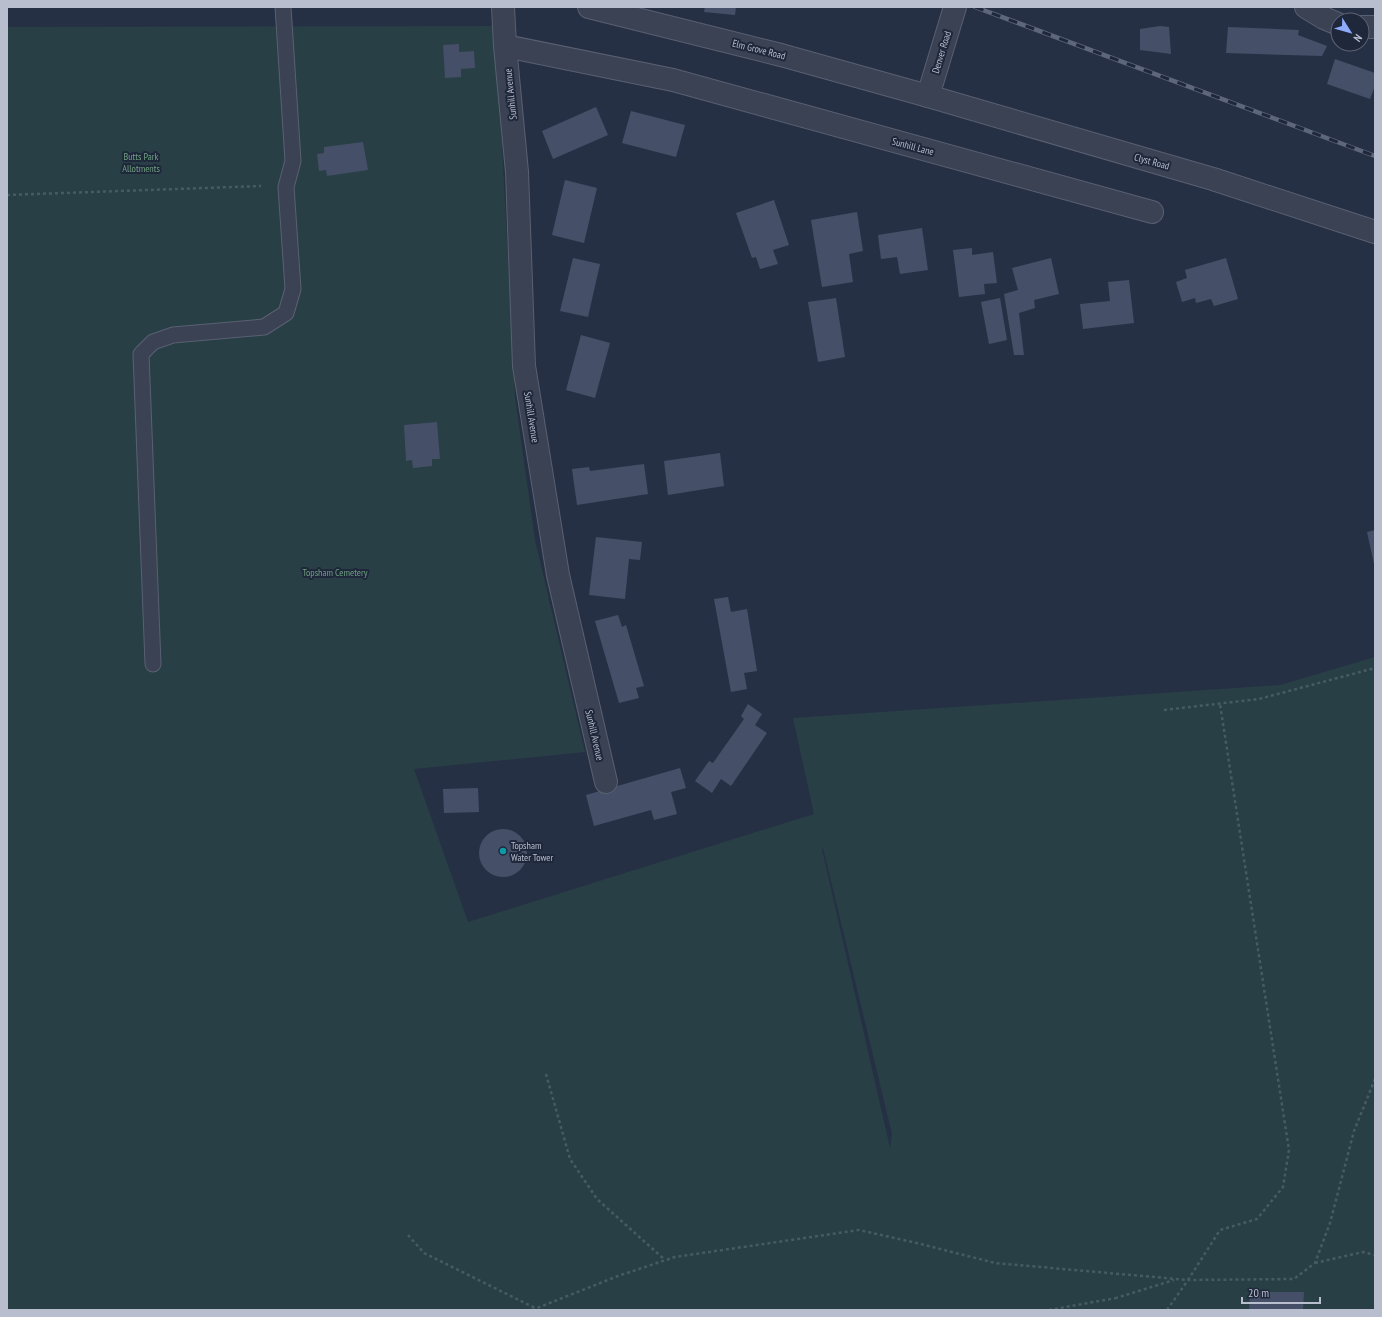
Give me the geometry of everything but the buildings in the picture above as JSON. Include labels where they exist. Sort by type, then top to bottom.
[{"type":"street","name":"Sunhill Avenue","points":[[503,7],[505,46],[517,172],[524,366],[558,575],[606,782]]},
{"type":"street","name":"Elm Grove Road","points":[[590,7],[781,55],[928,96]]},
{"type":"street","name":"Denver Road","points":[[928,96],[955,7]]},
{"type":"street","points":[[1306,7],[1330,21]]},
{"type":"street","name":"Sunhill Lane","points":[[505,46],[673,80],[1152,212]]},
{"type":"street","name":"Clyst Road","points":[[928,96],[1213,179],[1375,232]]},
{"type":"lane","points":[[153,664],[141,354],[153,342],[173,335],[264,326],[286,313],[293,289],[286,187],[293,161],[284,7]]},
{"type":"path","points":[[7,195],[260,186]]},
{"type":"path","points":[[1164,710],[1259,699],[1375,668]]},
{"type":"path","points":[[1167,1310],[1220,1230],[1257,1219],[1283,1187],[1289,1150],[1220,704]]},
{"type":"path","points":[[546,1074],[570,1159],[597,1199],[665,1260]]},
{"type":"path","points":[[1315,1263],[1330,1223],[1354,1131],[1375,1079]]},
{"type":"path","points":[[532,1310],[618,1276],[675,1257],[859,1230],[995,1263],[1188,1280],[1294,1279],[1315,1263],[1364,1252],[1375,1255]]},
{"type":"path","points":[[408,1235],[424,1253],[535,1308]]},
{"type":"path","points":[[1049,1310],[1116,1298],[1177,1279]]},
{"type":"green space","points":[[496,26],[515,397],[535,540],[585,752],[414,769],[468,922],[814,814],[793,718],[1280,685],[1375,657],[1375,1310],[7,1310],[7,27]],"holes":[[[823,848],[892,1134],[890,1148]]]},
{"type":"railway","points":[[975,7],[1375,156]]},
{"type":"place","name":"Topsham Water Tower","points":[[503,851]]},
{"type":"park label","name":"Butts Park Allotments","points":[[141,162]]},
{"type":"park label","name":"Topsham Cemetery","points":[[335,572]]}]
